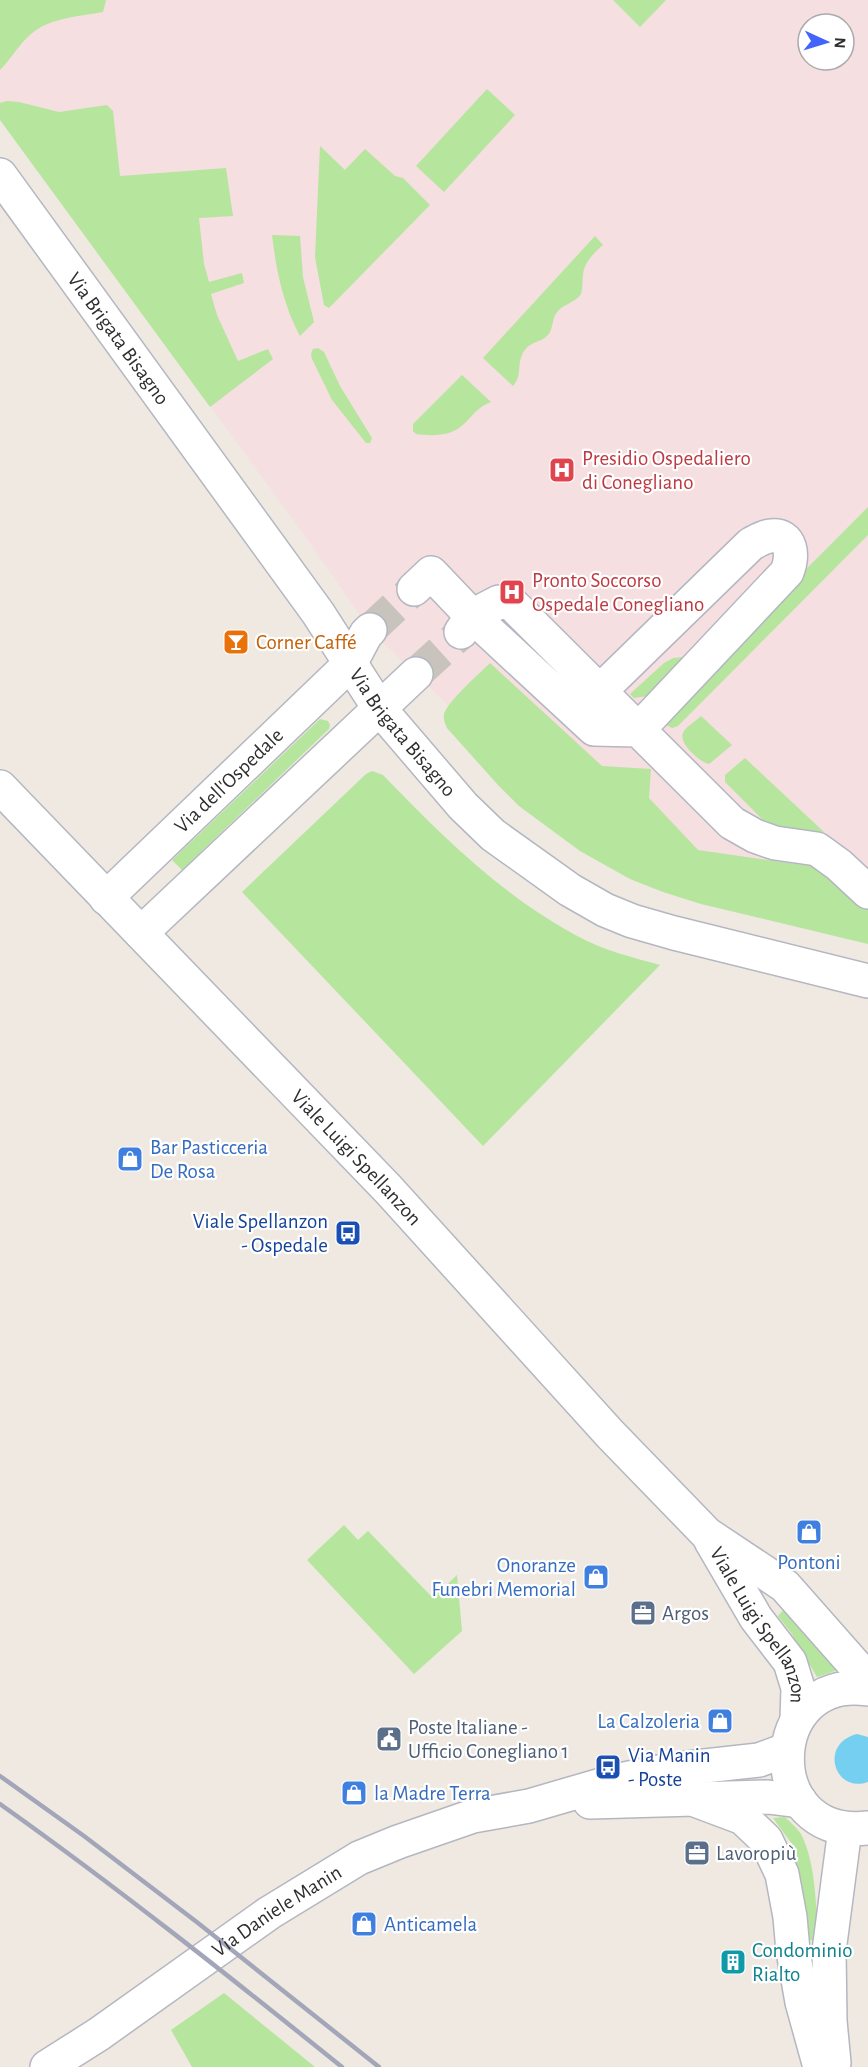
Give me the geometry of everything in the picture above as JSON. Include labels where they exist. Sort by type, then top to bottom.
[{"type":"street","name":"Via Brigata Bisagno","points":[[0,175],[318,613],[379,708],[434,773],[485,827],[515,852],[570,890],[632,921],[868,981]]},
{"type":"street","points":[[423,581],[466,625],[594,729],[638,729],[787,572],[791,561],[791,550],[787,542],[772,536],[751,544],[600,691]]},
{"type":"street","points":[[466,625],[499,602],[511,603],[732,823],[755,836],[775,843],[817,849],[868,892]]},
{"type":"street","name":"Via dell'Ospedale","points":[[106,898],[350,664],[370,630]]},
{"type":"street","points":[[141,933],[416,674]]},
{"type":"street","name":"Viale Luigi Spellanzon","points":[[0,787],[388,1189],[610,1434],[707,1534],[785,1586],[868,1680]]},
{"type":"street","name":"Viale Luigi Spellanzon","points":[[707,1534],[756,1618],[790,1662],[798,1688],[787,1768],[791,1786],[800,1801]]},
{"type":"street","points":[[792,1735],[808,1706],[823,1695],[840,1689],[858,1687],[868,1689]]},
{"type":"street","name":"Via Daniele Manin","points":[[47,2067],[99,2034],[269,1913],[359,1858],[473,1816],[529,1806],[615,1781],[669,1770],[759,1760],[792,1735]]},
{"type":"street","name":"Via Daniele Manin","points":[[529,1806],[620,1800],[768,1797],[800,1801]]},
{"type":"street","points":[[695,1800],[743,1818],[766,1840],[778,1865],[782,1874],[790,1917],[793,1952],[802,2002],[820,2067]]},
{"type":"street","points":[[800,1801],[812,1814],[828,1823],[856,1829],[829,1951],[830,2021],[834,2067]]},
{"type":"shaded area","name":"Presidio Ospedaliero di Conegliano","points":[[0,0],[868,0],[868,944],[701,904],[663,892],[630,879],[580,851],[519,806],[447,728],[444,715],[448,705],[370,630],[303,533],[0,120]]},
{"type":"green space","points":[[0,0],[106,0],[103,12],[65,18],[38,29],[23,42],[0,70]]},
{"type":"green space","points":[[613,0],[666,0],[640,27]]},
{"type":"green space","points":[[487,89],[515,115],[444,192],[416,166]]},
{"type":"green space","points":[[7,101],[59,112],[107,105],[113,111],[120,176],[226,168],[233,216],[199,218],[204,264],[209,282],[242,273],[244,283],[211,294],[217,315],[238,361],[268,349],[273,359],[210,407],[0,120],[0,103]]},
{"type":"green space","points":[[320,146],[345,170],[365,149],[395,176],[403,178],[430,205],[329,308],[324,305],[315,257]]},
{"type":"green space","points":[[272,235],[300,236],[303,277],[314,322],[300,336],[281,287]]},
{"type":"green space","points":[[595,236],[603,245],[585,266],[581,294],[558,311],[547,336],[525,350],[518,378],[513,386],[483,358]]},
{"type":"green space","points":[[318,348],[324,352],[340,386],[372,438],[370,443],[366,443],[332,400],[312,359],[313,349]]},
{"type":"green space","points":[[462,375],[491,402],[480,408],[454,431],[436,435],[416,434],[413,431],[413,424]]},
{"type":"green space","points":[[868,507],[868,535],[678,726],[672,728],[664,724],[665,711]]},
{"type":"green space","points":[[692,656],[648,696],[634,698],[630,694],[664,663],[673,658]]},
{"type":"green space","points":[[490,663],[602,766],[651,769],[649,798],[698,850],[824,868],[868,907],[868,944],[701,904],[630,879],[580,851],[519,806],[447,728],[444,719],[444,714],[451,702]]},
{"type":"green space","points":[[701,716],[732,745],[709,764],[691,752],[682,737],[686,729]]},
{"type":"green space","points":[[320,719],[328,721],[329,729],[182,870],[172,860]]},
{"type":"green space","points":[[745,758],[824,832],[769,826],[725,782],[725,775]]},
{"type":"green space","points":[[372,771],[383,775],[452,844],[527,905],[583,939],[621,954],[660,965],[483,1146],[242,892],[366,774]]},
{"type":"green space","points":[[344,1525],[358,1540],[368,1531],[433,1598],[457,1575],[462,1631],[414,1674],[307,1560]]},
{"type":"green space","points":[[784,1609],[838,1670],[817,1677],[792,1634],[778,1616]]},
{"type":"green space","points":[[785,1817],[801,1834],[810,1858],[818,1939],[807,1941],[802,1887],[792,1844],[773,1818]]},
{"type":"green space","points":[[224,1993],[315,2067],[192,2067],[171,2030]]},
{"type":"water","points":[[857,1734],[868,1737],[868,1782],[856,1784],[840,1775],[835,1757],[838,1747],[845,1739]]},
{"type":"tunnel","points":[[370,630],[414,589]]},
{"type":"tunnel","points":[[416,674],[459,635]]},
{"type":"railway","points":[[0,1776],[84,1836],[198,1923],[379,2067]]},
{"type":"railway","points":[[0,1804],[130,1900],[342,2067]]},
{"type":"place","name":"Presidio Ospedaliero di Conegliano","points":[[562,470]]},
{"type":"place","name":"Pronto Soccorso Ospedale Conegliano","points":[[512,592]]},
{"type":"place","name":"Corner Caffé","points":[[236,642]]},
{"type":"place","name":"Bar Pasticceria De Rosa","points":[[130,1159]]},
{"type":"place","name":"Viale Spellanzon - Ospedale","points":[[348,1233]]},
{"type":"place","name":"Pontoni","points":[[809,1532]]},
{"type":"place","name":"Onoranze Funebri Memorial","points":[[596,1577]]},
{"type":"place","name":"Argos","points":[[643,1613]]},
{"type":"place","name":"La Calzoleria","points":[[720,1721]]},
{"type":"place","name":"Poste Italiane - Ufficio Conegliano 1","points":[[389,1739]]},
{"type":"place","name":"Via Manin - Poste","points":[[608,1767]]},
{"type":"place","name":"la Madre Terra","points":[[354,1793]]},
{"type":"place","name":"Lavoropiù","points":[[697,1853]]},
{"type":"place","name":"Anticamela","points":[[364,1924]]},
{"type":"place","name":"Condominio Rialto","points":[[733,1962]]}]
